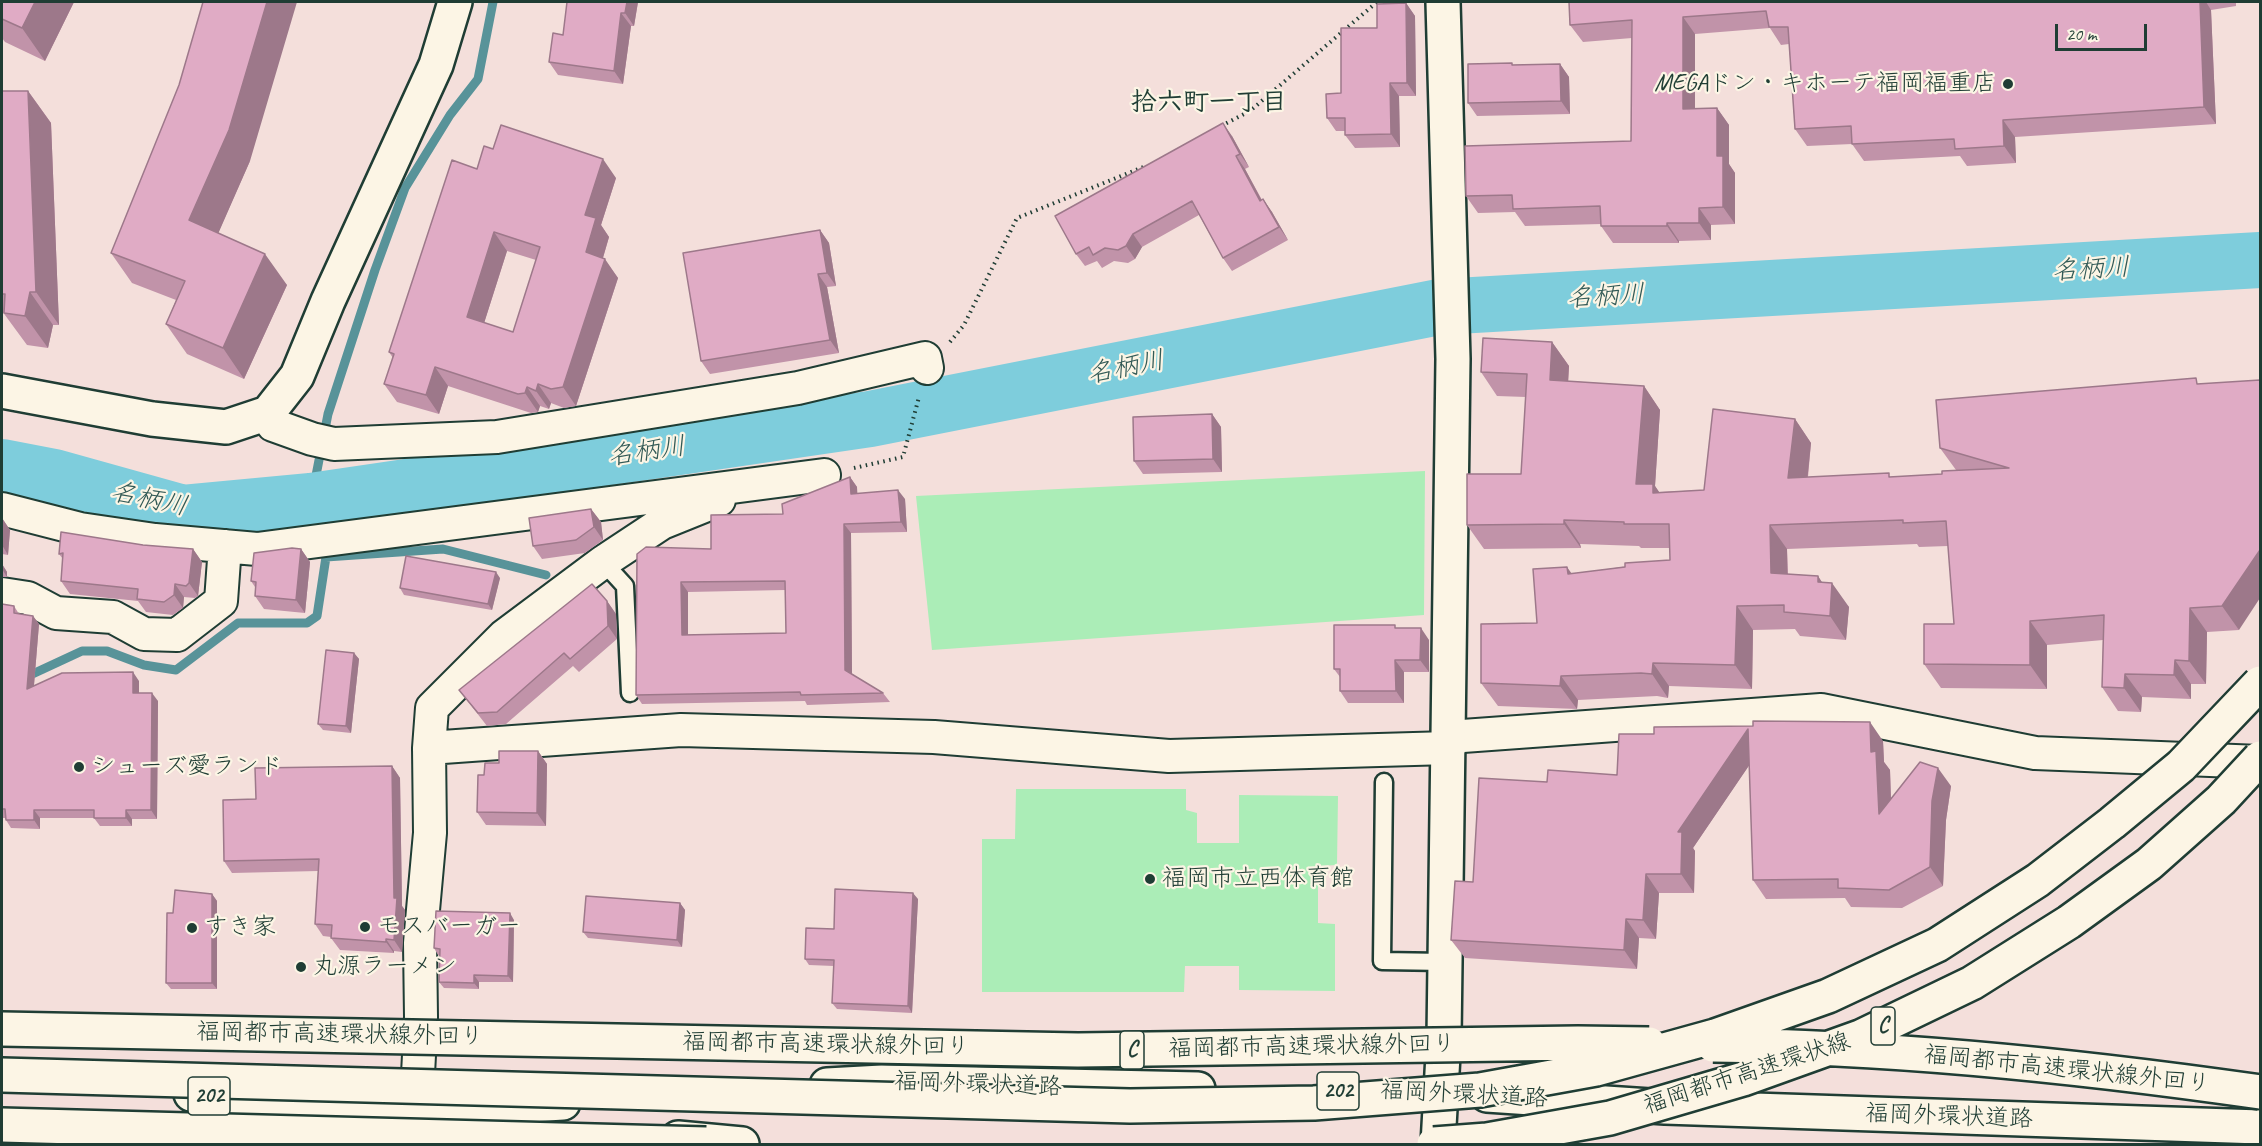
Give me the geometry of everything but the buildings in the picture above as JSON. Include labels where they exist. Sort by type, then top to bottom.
[{"type":"main road","points":[[2,391],[152,419],[226,427],[268,413],[297,376],[328,302],[436,65],[455,2]]},
{"type":"main road","points":[[1438,1144],[1443,1091],[1453,359],[1443,2]]},
{"type":"main road","points":[[2,1077],[1130,1106],[1314,1103],[1480,1090],[1596,1069],[1715,1036],[1828,996],[1936,945],[2038,880],[2112,823],[2181,766],[2260,683]]},
{"type":"main road","name":"福岡都市高速環状線","points":[[1434,1144],[1487,1140],[1610,1118],[1743,1079],[1860,1037],[1972,983],[2069,922],[2149,864],[2221,800],[2260,760]]},
{"type":"main road","name":"福岡都市高速環状線外回り","points":[[2,1029],[1078,1050],[1578,1043],[1752,1045],[1919,1054],[2122,1072],[2260,1092]]},
{"type":"main road","name":"福岡外環状道路","points":[[2,1077],[416,1112],[742,1144]]},
{"type":"main road","name":"福岡外環状道路","points":[[2,1126],[109,1137],[416,1112],[882,1082],[1122,1089],[1443,1091],[1665,1107],[2260,1127]]},
{"type":"main road","points":[[412,1144],[416,1112]]},
{"type":"main road","points":[[2,1126],[706,1144]]},
{"type":"street","points":[[268,413],[273,425],[323,442],[497,437],[798,388],[925,358],[927,368]]},
{"type":"street","points":[[2,508],[80,530],[155,540],[257,549],[824,475]]},
{"type":"street","points":[[416,1112],[421,1017],[420,943],[430,833],[429,748],[432,708],[504,636],[603,562],[662,523],[762,483]]},
{"type":"street","points":[[2,594],[28,598],[56,613],[113,617],[144,634],[177,635],[220,602],[225,546]]},
{"type":"street","points":[[429,748],[681,730],[934,737],[1168,756],[1449,742],[1821,710],[2035,753],[2260,760]]},
{"type":"lane","points":[[603,562],[625,586],[630,693]]},
{"type":"lane","points":[[1384,782],[1382,961],[1445,962]]},
{"type":"path","points":[[1219,127],[1250,111],[1377,2]]},
{"type":"path","points":[[824,475],[903,457],[927,368],[964,325],[1017,218],[1148,165]]},
{"type":"green space","points":[[1425,471],[1424,615],[932,650],[916,496]]},
{"type":"green space","name":"福岡市立西体育館","points":[[1016,789],[1186,789],[1186,810],[1197,813],[1197,843],[1239,843],[1239,795],[1338,796],[1337,865],[1318,866],[1318,923],[1335,924],[1335,991],[1239,990],[1239,966],[1185,966],[1184,992],[982,992],[982,839],[1015,839]]},
{"type":"waterway","points":[[311,501],[328,414],[375,270],[405,188],[450,115],[478,79],[493,2]]},
{"type":"waterway","name":"名柄川","points":[[2,467],[54,477],[183,513],[311,501],[870,419],[1439,307],[2260,260]]},
{"type":"waterway","points":[[26,677],[82,651],[107,651],[144,665],[176,670],[238,623],[307,623],[317,616],[326,557],[443,549],[546,575]]},
{"type":"place","name":"MEGAドン・キホーテ福岡福重店","points":[[2008,84]]},
{"type":"place","name":"シューズ愛ランド","points":[[79,767]]},
{"type":"place","name":"福岡市立西体育館","points":[[1150,879]]},
{"type":"place","name":"モスバーガー","points":[[365,927]]},
{"type":"place","name":"すき家","points":[[192,928]]},
{"type":"place","name":"丸源ラーメン","points":[[301,967]]},
{"type":"district","name":"拾六町一丁目","points":[[1209,103]]}]
